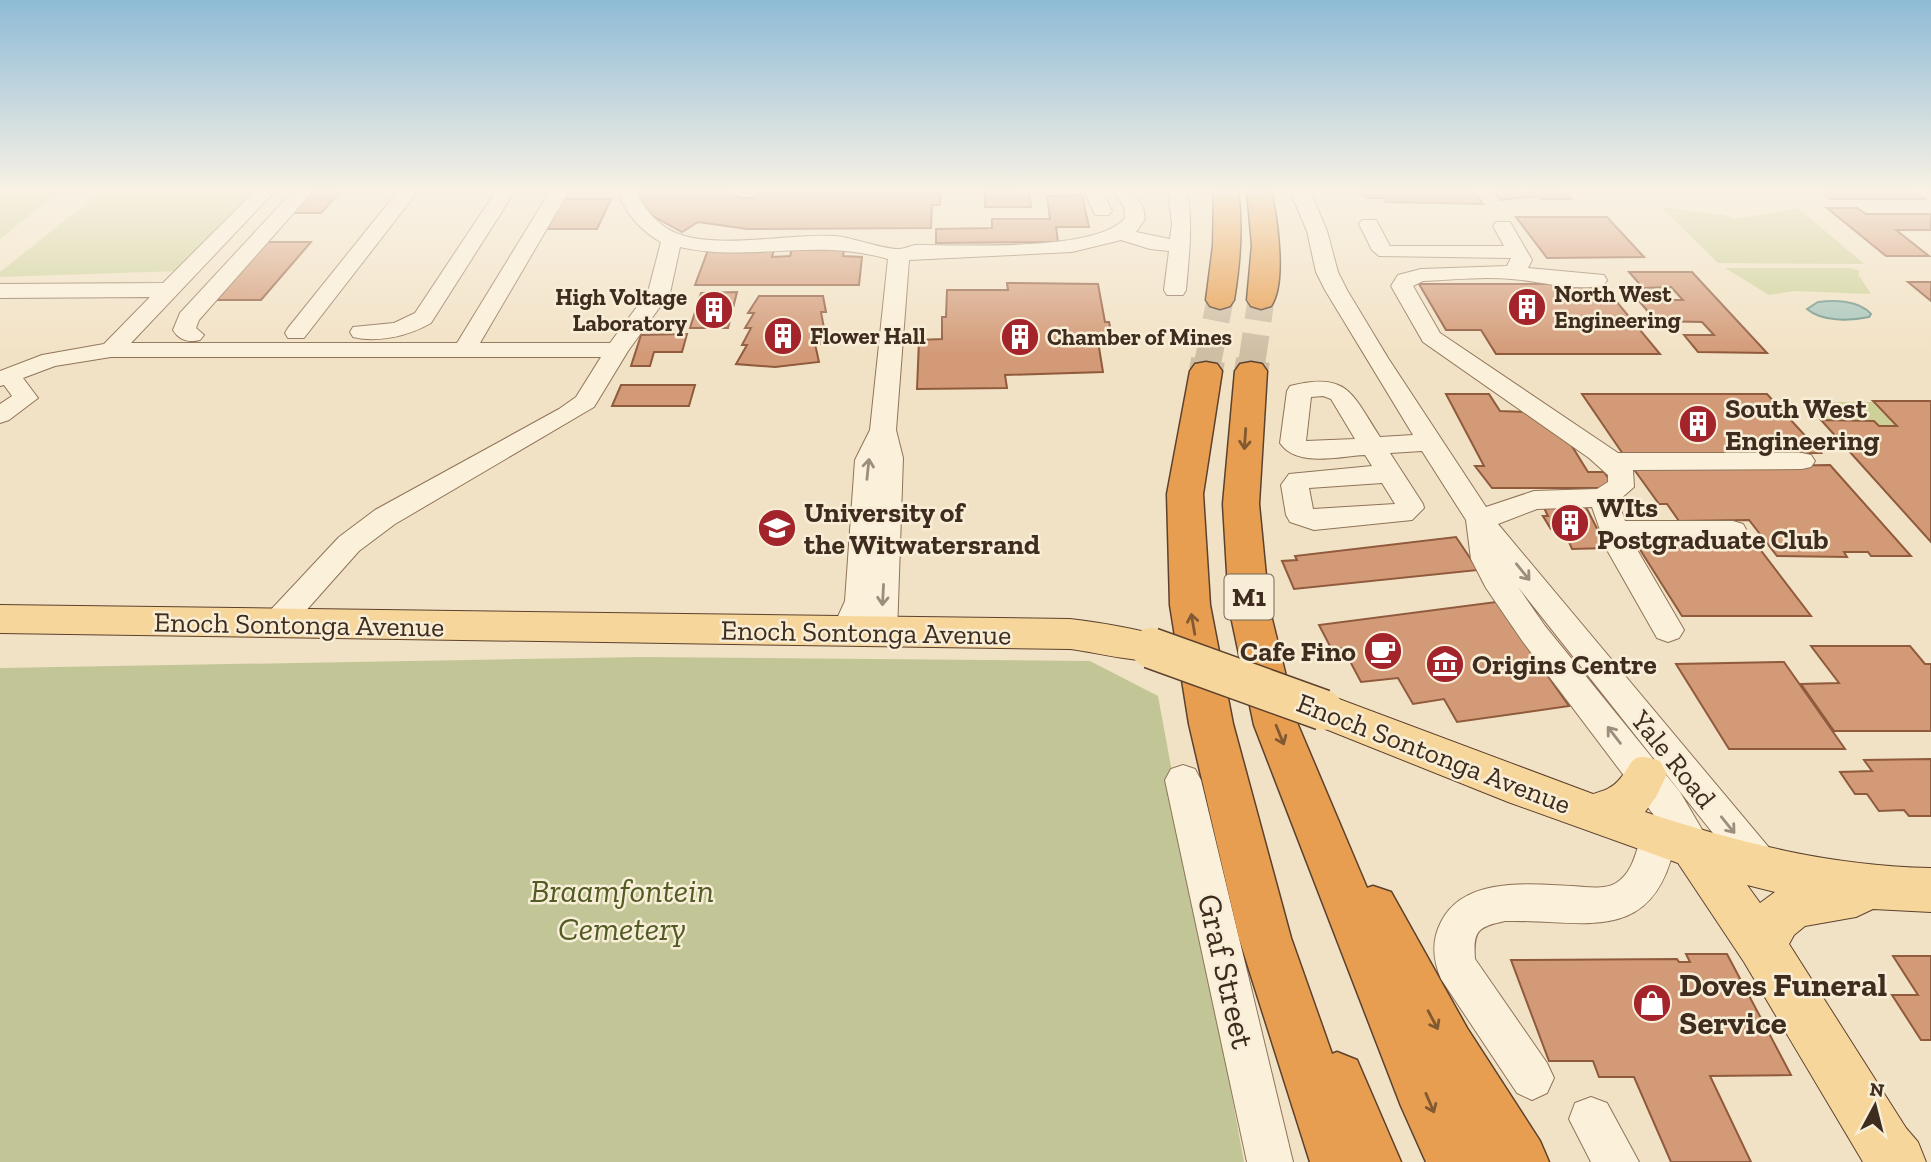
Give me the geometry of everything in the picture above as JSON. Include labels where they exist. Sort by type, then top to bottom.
[{"type":"highway","points":[[1220,300],[1227,245]]},
{"type":"highway","points":[[1261,300],[1265,245]]},
{"type":"highway","name":"M1","points":[[1206,371],[1185,494],[1190,605],[1211,724],[1234,810],[1371,1162]]},
{"type":"highway","name":"M1","points":[[1251,371],[1241,504],[1250,607],[1276,725],[1430,1106],[1456,1162]]},
{"type":"highway","points":[[1234,810],[1265,938],[1340,1162]]},
{"type":"highway","points":[[1312,813],[1378,918],[1448,1047],[1520,1162]]},
{"type":"main road","name":"Enoch Sontonga Avenue","points":[[0,619],[1070,634],[1112,639],[1150,648],[1323,710],[1676,844],[1763,868],[1885,891]]},
{"type":"main road","points":[[1592,814],[1627,803],[1639,790],[1644,774]]},
{"type":"main road","points":[[1676,844],[1761,945],[1886,1148],[1898,1162]]},
{"type":"main road","points":[[1761,945],[1777,919],[1794,906],[1885,891],[1931,890]]},
{"type":"street","points":[[111,350],[211,245]]},
{"type":"street","points":[[186,342],[184,330],[188,318],[254,245]]},
{"type":"street","points":[[296,333],[365,245]]},
{"type":"street","points":[[0,415],[26,398],[4,378],[50,360],[186,342],[296,333],[388,332],[408,328],[423,318],[470,245]]},
{"type":"street","points":[[464,350],[527,245]]},
{"type":"street","points":[[276,624],[349,544],[384,517],[585,402],[617,350],[659,293],[671,245]]},
{"type":"street","points":[[858,245],[899,256],[915,251],[1091,245]]},
{"type":"street","points":[[1173,245],[1181,246],[1175,289]]},
{"type":"street","name":"Yale Road","points":[[1320,245],[1327,272],[1336,290],[1480,520],[1763,868]]},
{"type":"street","points":[[1380,245],[1386,252],[1514,262],[1553,279],[1596,280]]},
{"type":"street","points":[[1509,245],[1514,262]]},
{"type":"street","points":[[864,632],[890,458],[883,429],[899,256]]},
{"type":"street","points":[[1480,520],[1534,500],[1603,498],[1616,492],[1622,482],[1620,470],[1611,463],[1431,337],[1402,286],[1406,280],[1421,275],[1514,262]]},
{"type":"street","points":[[0,291],[167,290]]},
{"type":"street","points":[[186,342],[464,350],[617,350]]},
{"type":"street","points":[[1390,474],[1373,446],[1430,442]]},
{"type":"street","points":[[1611,463],[1802,461]]},
{"type":"street","points":[[1603,498],[1625,559],[1668,629]]},
{"type":"street","name":"Yale Road","points":[[1480,520],[1486,559],[1497,580],[1534,634],[1667,803],[1676,844]]},
{"type":"street","points":[[1613,531],[1733,531]]},
{"type":"street","name":"Graf Street","points":[[1183,780],[1270,1162]]},
{"type":"street","points":[[1532,1078],[1455,965],[1452,950],[1456,930],[1468,916],[1483,907],[1503,902],[1608,905],[1633,894],[1676,844]]},
{"type":"street","points":[[1591,1119],[1616,1162]]},
{"type":"green space","points":[[34,245],[204,245],[179,271],[0,277],[0,272]]},
{"type":"green space","points":[[1700,245],[1842,245],[1864,264],[1718,263]]},
{"type":"green space","points":[[1725,268],[1851,268],[1860,271],[1858,274],[1871,294],[1794,291],[1769,295]]},
{"type":"green space","points":[[1804,402],[1872,402],[1896,426],[1879,426],[1874,420],[1820,419]]},
{"type":"green space","name":"Braamfontein Cemetery","points":[[641,657],[1090,661],[1158,696],[1244,1162],[0,1162],[0,668]]},
{"type":"water","points":[[1839,301],[1853,304],[1871,314],[1869,317],[1853,319],[1828,318],[1807,309],[1818,302]]},
{"type":"building","points":[[258,245],[308,245],[261,300],[216,300]]},
{"type":"building","points":[[1537,245],[1633,245],[1644,257],[1547,258]]},
{"type":"building","points":[[1873,245],[1915,245],[1929,256],[1886,256]]},
{"type":"building","points":[[792,249],[844,250],[843,256],[862,257],[859,285],[695,285],[708,250],[774,250],[772,257],[790,256]]},
{"type":"building","points":[[1629,272],[1692,272],[1767,353],[1698,352],[1684,335],[1714,335],[1702,322],[1656,321],[1638,300],[1683,300],[1671,287],[1643,288]]},
{"type":"building","points":[[1908,282],[1931,282],[1931,301]]},
{"type":"building","name":"Chamber of Mines","points":[[1007,283],[1098,284],[1105,322],[1109,322],[1112,335],[1097,335],[1103,372],[1005,375],[1007,388],[917,389],[919,340],[942,339],[942,317],[946,317],[947,290],[1008,290]]},
{"type":"building","name":"North West Engineering","points":[[1419,284],[1602,284],[1660,354],[1496,354],[1481,330],[1446,330]]},
{"type":"building","name":"High Voltage Laboratory","points":[[737,292],[728,328],[690,328],[701,293]]},
{"type":"building","name":"Flower Hall","points":[[759,296],[823,296],[826,312],[821,312],[824,328],[818,328],[821,344],[815,344],[819,362],[775,367],[736,364],[747,345],[742,345],[751,328],[745,328],[754,313],[748,313]]},
{"type":"building","points":[[687,334],[682,352],[654,352],[650,366],[631,366],[641,335]]},
{"type":"building","points":[[621,385],[695,385],[689,406],[612,406]]},
{"type":"building","points":[[1446,394],[1489,394],[1500,411],[1526,412],[1570,443],[1588,472],[1604,472],[1615,488],[1492,488],[1475,466],[1484,466]]},
{"type":"building","name":"South West Engineering","points":[[1582,394],[1767,394],[1821,453],[1623,454]]},
{"type":"building","points":[[1873,401],[1931,401],[1931,542],[1821,420],[1874,421],[1879,426],[1897,426]]},
{"type":"building","points":[[1830,465],[1911,556],[1871,556],[1868,552],[1844,552],[1847,557],[1777,556],[1749,520],[1679,521],[1667,504],[1659,504],[1633,468]]},
{"type":"building","name":"WIts Postgraduate Club","points":[[1542,503],[1585,505],[1607,548],[1572,549],[1564,530],[1551,529],[1543,516],[1548,516]]},
{"type":"building","points":[[1542,503],[1569,505],[1582,529],[1551,529],[1543,516],[1548,516]]},
{"type":"building","points":[[1456,537],[1478,570],[1294,589],[1282,561],[1297,560],[1295,556]]},
{"type":"building","points":[[1639,548],[1759,548],[1811,616],[1682,616]]},
{"type":"building","name":"Origins Centre","points":[[1496,602],[1569,706],[1457,722],[1444,699],[1413,704],[1398,678],[1361,682],[1343,648],[1332,650],[1319,625]]},
{"type":"building","points":[[1811,646],[1910,646],[1925,664],[1931,664],[1931,731],[1834,731],[1801,684],[1839,683]]},
{"type":"building","points":[[1784,662],[1845,749],[1729,749],[1676,664]]},
{"type":"building","points":[[1931,759],[1931,816],[1909,816],[1904,810],[1879,811],[1867,794],[1855,794],[1840,772],[1872,771],[1864,760]]},
{"type":"building","points":[[1686,954],[1727,954],[1791,1075],[1710,1076],[1751,1162],[1671,1162],[1634,1077],[1599,1077],[1593,1061],[1549,1061],[1511,960],[1677,959],[1679,962],[1690,962]]},
{"type":"building","points":[[1893,956],[1931,956],[1931,1040],[1921,1040],[1892,995],[1918,995]]},
{"type":"tunnel","points":[[1208,361],[1220,300]]},
{"type":"tunnel","points":[[1252,361],[1261,300]]},
{"type":"tunnel","points":[[1206,371],[1208,360]]},
{"type":"tunnel","points":[[1251,371],[1253,360]]},
{"type":"place","name":"North West Engineering","points":[[1527,307]]},
{"type":"place","name":"High Voltage Laboratory","points":[[714,310]]},
{"type":"place","name":"Flower Hall","points":[[783,336]]},
{"type":"place","name":"Chamber of Mines","points":[[1020,337]]},
{"type":"place","name":"South West Engineering","points":[[1698,424]]},
{"type":"place","name":"WIts Postgraduate Club","points":[[1570,523]]},
{"type":"place","name":"University of the Witwatersrand","points":[[777,528]]},
{"type":"place","name":"Cafe Fino","points":[[1383,651]]},
{"type":"place","name":"Origins Centre","points":[[1445,664]]},
{"type":"place","name":"Doves Funeral Service","points":[[1652,1003]]}]
